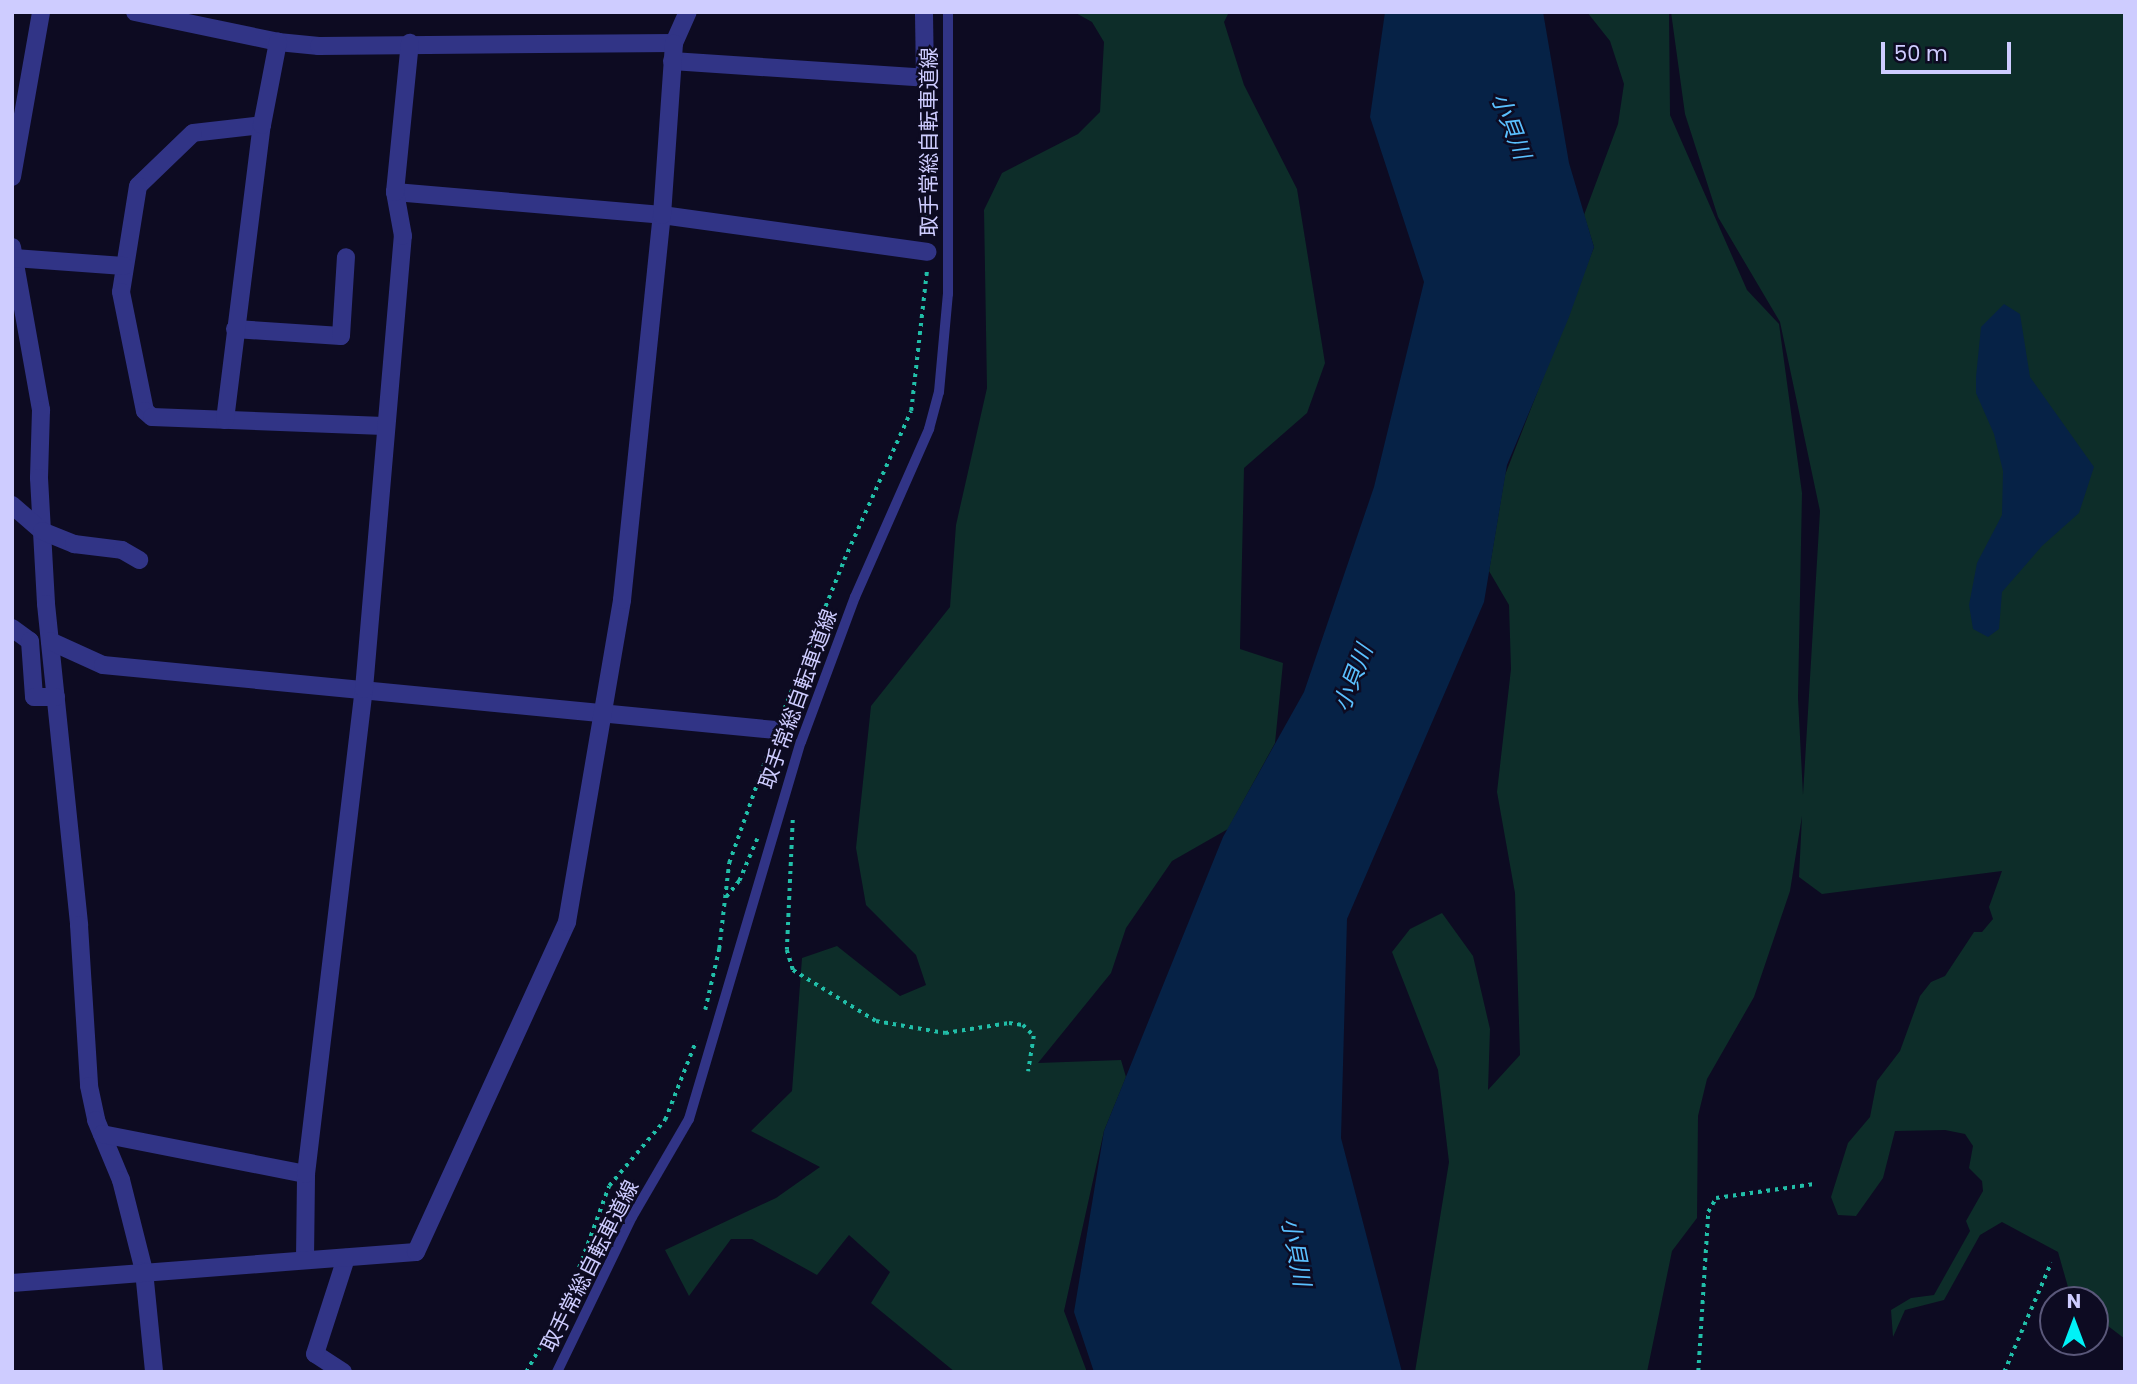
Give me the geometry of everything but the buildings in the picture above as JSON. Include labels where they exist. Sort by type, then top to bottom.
[{"type":"street","points":[[12,177],[41,12]]},
{"type":"street","points":[[135,12],[278,42],[410,43],[673,52],[925,78],[924,12]]},
{"type":"street","points":[[12,1283],[144,1270],[416,1252],[566,922],[605,711],[622,600],[662,215],[673,52],[688,12]]},
{"type":"street","points":[[225,420],[262,125],[278,42]]},
{"type":"street","points":[[304,1259],[306,1174],[364,689],[384,426],[403,236],[395,192],[410,43]]},
{"type":"street","points":[[262,125],[192,133],[138,186],[121,292],[145,411],[152,417],[384,426]]},
{"type":"street","points":[[395,192],[662,215],[928,252]]},
{"type":"street","points":[[124,266],[13,253],[41,410],[42,531],[50,641],[79,925],[89,1086],[102,1135],[121,1180],[144,1270],[155,1372]]},
{"type":"street","points":[[235,329],[341,336],[346,257]]},
{"type":"street","points":[[12,505],[42,531],[74,544],[122,550],[138,560]]},
{"type":"street","points":[[12,628],[30,641],[34,697],[56,697]]},
{"type":"street","points":[[50,641],[103,664],[605,711],[776,730]]},
{"type":"street","points":[[102,1135],[306,1174]]},
{"type":"street","points":[[343,1372],[315,1354],[346,1258]]},
{"type":"lane","name":"取手常総自転車道線","points":[[557,1372],[632,1217],[673,1155],[689,1119],[782,799],[821,683],[913,469],[939,392],[950,230],[948,12]]},
{"type":"path","points":[[702,1019],[719,949],[729,863],[776,730],[844,560],[911,411],[928,252],[925,78]]},
{"type":"path","points":[[782,799],[792,806],[787,950],[793,970],[876,1021],[946,1033],[1009,1023],[1023,1026],[1034,1036],[1028,1072]]},
{"type":"path","points":[[526,1372],[567,1300],[609,1186],[665,1120],[699,1030]]},
{"type":"path","points":[[1698,1372],[1708,1212],[1716,1198],[1814,1184]]},
{"type":"path","points":[[2004,1372],[2051,1263]]},
{"type":"green space","points":[[1074,12],[1229,12],[1224,22],[1244,85],[1297,189],[1325,363],[1307,413],[1244,468],[1240,649],[1283,663],[1275,743],[1228,829],[1172,861],[1126,928],[1111,973],[1038,1063],[1121,1060],[1126,1077],[1104,1131],[1064,1311],[1087,1372],[955,1372],[871,1303],[890,1272],[849,1235],[817,1275],[752,1239],[731,1239],[689,1296],[665,1250],[776,1198],[820,1167],[751,1131],[792,1091],[802,958],[837,946],[900,996],[926,985],[916,955],[866,905],[856,848],[871,706],[950,607],[956,525],[987,388],[984,210],[1002,173],[1078,134],[1100,112],[1104,42],[1092,22]]},
{"type":"green space","points":[[1587,12],[1669,12],[1670,115],[1747,290],[1779,324],[1802,493],[1798,698],[1803,795],[1820,511],[1780,322],[1718,217],[1685,114],[1671,12],[2125,12],[2125,1339],[2109,1327],[2109,1286],[2068,1286],[2058,1252],[2002,1222],[1980,1235],[1944,1300],[1905,1310],[1893,1337],[1891,1310],[1911,1298],[1934,1295],[1970,1231],[1966,1221],[1983,1191],[1982,1181],[1969,1168],[1973,1146],[1965,1134],[1945,1130],[1895,1131],[1883,1178],[1856,1216],[1838,1215],[1831,1197],[1848,1143],[1870,1117],[1877,1081],[1900,1051],[1920,996],[1931,982],[1945,976],[1974,932],[1982,932],[1993,919],[1989,907],[2002,871],[1822,894],[1799,877],[1802,816],[1790,891],[1754,997],[1707,1079],[1698,1116],[1697,1218],[1672,1251],[1647,1372],[1415,1372],[1449,1162],[1438,1070],[1392,952],[1410,929],[1442,913],[1473,956],[1490,1029],[1488,1090],[1520,1055],[1515,893],[1497,792],[1511,669],[1509,605],[1489,571],[1505,475],[1594,247],[1584,215],[1618,124],[1624,84],[1610,41]]},
{"type":"water","name":"小貝川","points":[[1385,12],[1543,12],[1569,163],[1594,247],[1569,317],[1507,465],[1484,602],[1347,919],[1341,1138],[1402,1372],[1094,1372],[1074,1312],[1104,1131],[1223,837],[1304,692],[1374,487],[1424,282],[1370,117]]},
{"type":"water","points":[[2004,304],[2020,314],[2030,377],[2094,467],[2079,513],[2042,546],[2002,592],[1999,629],[1988,637],[1973,629],[1969,605],[1977,563],[2002,515],[2003,471],[1994,434],[1976,393],[1976,377],[1981,327]]}]
